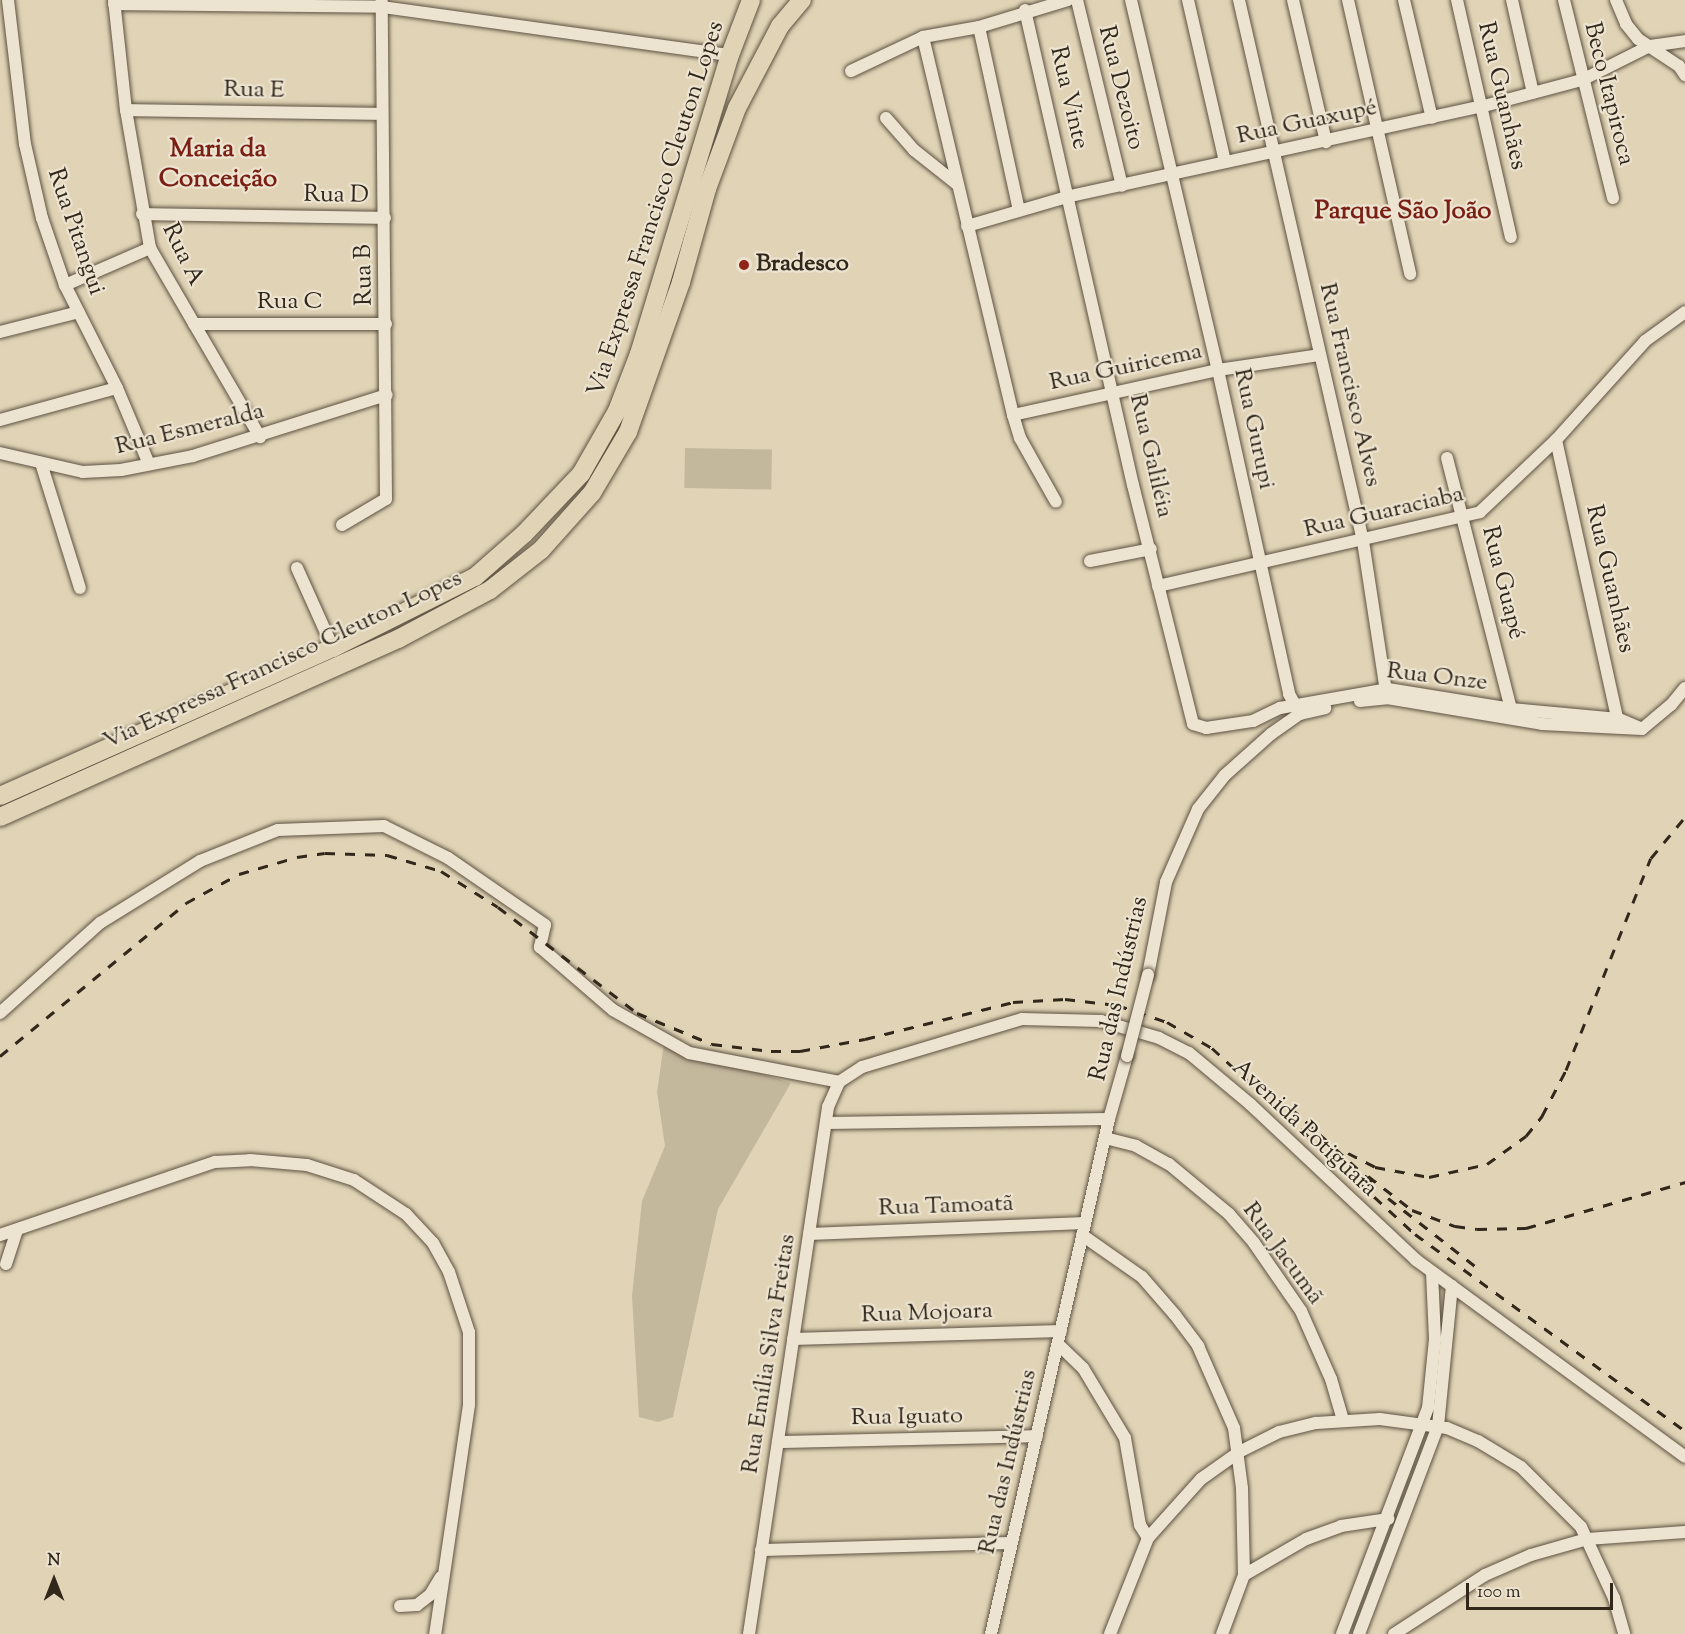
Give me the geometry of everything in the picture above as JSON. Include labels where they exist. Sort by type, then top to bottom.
[{"type":"highway","name":"Via Expressa Francisco Cleuton Lopes","points":[[0,796],[333,648],[475,577],[524,534],[581,474],[616,411],[639,354],[730,55],[751,0]]},
{"type":"highway","name":"Via Expressa Francisco Cleuton Lopes","points":[[0,817],[398,639],[490,590],[541,550],[592,493],[628,432],[681,282],[707,189],[741,100],[780,26],[802,0]]},
{"type":"street","name":"Rua Pitangui","points":[[8,0],[25,144],[42,218],[65,285],[117,388],[149,464]]},
{"type":"street","points":[[851,71],[923,37],[979,27],[1025,10],[1068,0]]},
{"type":"street","name":"Rua Dezoito","points":[[1077,0],[1122,186]]},
{"type":"street","name":"Rua Gurupi","points":[[1131,0],[1218,370],[1289,694],[1298,710]]},
{"type":"street","points":[[1188,0],[1225,162]]},
{"type":"street","name":"Rua Francisco Alves","points":[[1239,0],[1363,540],[1388,694]]},
{"type":"street","points":[[1293,0],[1326,142]]},
{"type":"street","points":[[1348,0],[1410,274]]},
{"type":"street","points":[[1404,0],[1432,118]]},
{"type":"street","name":"Rua Guanhães","points":[[1457,0],[1484,106],[1511,237]]},
{"type":"street","points":[[1512,0],[1533,93]]},
{"type":"street","name":"Beco Itapiroca","points":[[1564,0],[1613,198]]},
{"type":"street","points":[[1616,0],[1631,32],[1679,66],[1685,75]]},
{"type":"street","points":[[114,2],[382,4],[730,55]]},
{"type":"street","name":"Rua A","points":[[114,2],[126,110],[142,214],[150,248],[260,436]]},
{"type":"street","name":"Rua B","points":[[342,525],[386,499],[385,218],[381,114],[382,4]]},
{"type":"street","name":"Rua Vinte","points":[[1025,10],[1070,196]]},
{"type":"street","points":[[979,27],[1019,210]]},
{"type":"street","points":[[923,37],[1013,414],[1020,438],[1056,502]]},
{"type":"street","name":"Rua Guaxupé","points":[[967,226],[1070,196],[1484,106],[1582,80],[1650,46],[1685,41]]},
{"type":"street","name":"Rua E","points":[[126,110],[381,114]]},
{"type":"street","points":[[886,118],[914,150],[958,185]]},
{"type":"street","name":"Rua Galiléia","points":[[1070,196],[1133,485],[1151,549],[1158,586],[1193,724],[1206,728],[1253,721],[1280,708]]},
{"type":"street","name":"Rua D","points":[[142,214],[385,218]]},
{"type":"street","points":[[65,285],[150,248]]},
{"type":"street","points":[[0,332],[79,312]]},
{"type":"street","name":"Rua Guaraciaba","points":[[1158,586],[1480,512],[1556,440],[1644,341],[1685,312]]},
{"type":"street","name":"Rua C","points":[[194,324],[386,324]]},
{"type":"street","name":"Rua Guiricema","points":[[1013,414],[1218,370],[1319,355]]},
{"type":"street","points":[[0,420],[117,388]]},
{"type":"street","name":"Rua Esmeralda","points":[[0,453],[97,473],[149,464],[260,436],[387,395]]},
{"type":"street","name":"Rua Guanhães","points":[[1556,440],[1619,724]]},
{"type":"street","name":"Rua Guapé","points":[[1447,458],[1463,515],[1510,714]]},
{"type":"street","points":[[41,463],[80,588]]},
{"type":"street","points":[[1090,561],[1151,549]]},
{"type":"street","points":[[297,568],[333,648]]},
{"type":"street","name":"Rua das Indústrias","points":[[991,1634],[1109,1119],[1148,975],[1166,882],[1180,844],[1198,809],[1225,775],[1298,710],[1388,694],[1510,714],[1619,724],[1642,729],[1671,705],[1685,688]]},
{"type":"street","points":[[1270,734],[1280,708],[1289,694]]},
{"type":"street","points":[[1280,708],[1298,710]]},
{"type":"street","points":[[0,1013],[100,923],[200,861],[278,830],[384,826],[448,858],[545,925],[540,947],[613,1010],[689,1053],[839,1082]]},
{"type":"street","name":"Avenida Potiguara","points":[[839,1082],[862,1067],[1022,1019],[1101,1020],[1159,1038],[1189,1053],[1250,1104],[1432,1272],[1685,1457]]},
{"type":"street","name":"Rua Emília Silva Freitas","points":[[749,1634],[826,1123],[839,1082]]},
{"type":"street","points":[[826,1123],[1109,1119]]},
{"type":"street","name":"Rua Jacumã","points":[[1106,1138],[1136,1146],[1169,1164],[1229,1214],[1254,1243],[1301,1311],[1331,1379],[1343,1420]]},
{"type":"street","points":[[0,1235],[215,1162],[250,1160],[307,1165],[354,1180],[406,1214],[433,1243],[449,1272],[469,1332],[469,1405],[435,1634]]},
{"type":"street","points":[[1084,1229],[1142,1277],[1198,1346],[1234,1428],[1239,1452],[1244,1575],[1222,1634]]},
{"type":"street","name":"Rua Tamoatã","points":[[809,1234],[1084,1229]]},
{"type":"street","points":[[6,1264],[16,1230]]},
{"type":"street","points":[[1342,1634],[1424,1423],[1433,1381],[1432,1272]]},
{"type":"street","points":[[1359,1634],[1438,1426],[1452,1286]]},
{"type":"street","points":[[1060,1337],[1083,1368],[1125,1438],[1140,1525],[1148,1538]]},
{"type":"street","name":"Rua Mojoara","points":[[793,1339],[1060,1337]]},
{"type":"street","points":[[1110,1634],[1148,1538],[1201,1479],[1239,1452],[1279,1432],[1343,1420],[1424,1423],[1438,1426],[1478,1441],[1521,1467],[1581,1527],[1614,1598],[1624,1634]]},
{"type":"street","name":"Rua Iguato","points":[[778,1442],[1036,1436]]},
{"type":"street","points":[[1244,1575],[1306,1539],[1341,1526],[1388,1519]]},
{"type":"street","points":[[1394,1634],[1485,1575],[1531,1555],[1587,1539],[1685,1532]]},
{"type":"street","points":[[761,1550],[1011,1543]]},
{"type":"street","points":[[400,1606],[417,1605],[430,1595],[444,1571]]},
{"type":"shaded area","points":[[685,448],[772,450],[771,490],[684,488]]},
{"type":"shaded area","points":[[664,1044],[791,1083],[718,1209],[673,1417],[658,1422],[639,1417],[632,1296],[642,1201],[665,1146],[657,1092]]},
{"type":"railway","points":[[1348,1153],[1375,1167],[1429,1177],[1487,1164],[1526,1136],[1542,1116],[1566,1070],[1651,858],[1685,817]]},
{"type":"railway","points":[[0,1056],[186,903],[239,874],[297,857],[325,853],[387,855],[441,871],[498,907],[637,1013],[712,1044],[771,1051],[800,1051],[865,1039],[1013,1002],[1065,999],[1117,1005],[1167,1022],[1212,1048],[1415,1234],[1685,1431]]},
{"type":"railway","points":[[1291,1108],[1373,1183]]},
{"type":"railway","points":[[1368,1176],[1412,1210],[1455,1226],[1477,1229],[1526,1228],[1685,1182]]},
{"type":"railway","points":[[1388,1198],[1475,1266]]},
{"type":"place","name":"Bradesco","points":[[744,265]]},
{"type":"district","name":"Maria da Conceição","points":[[218,164]]},
{"type":"district","name":"Parque São João","points":[[1403,212]]}]
